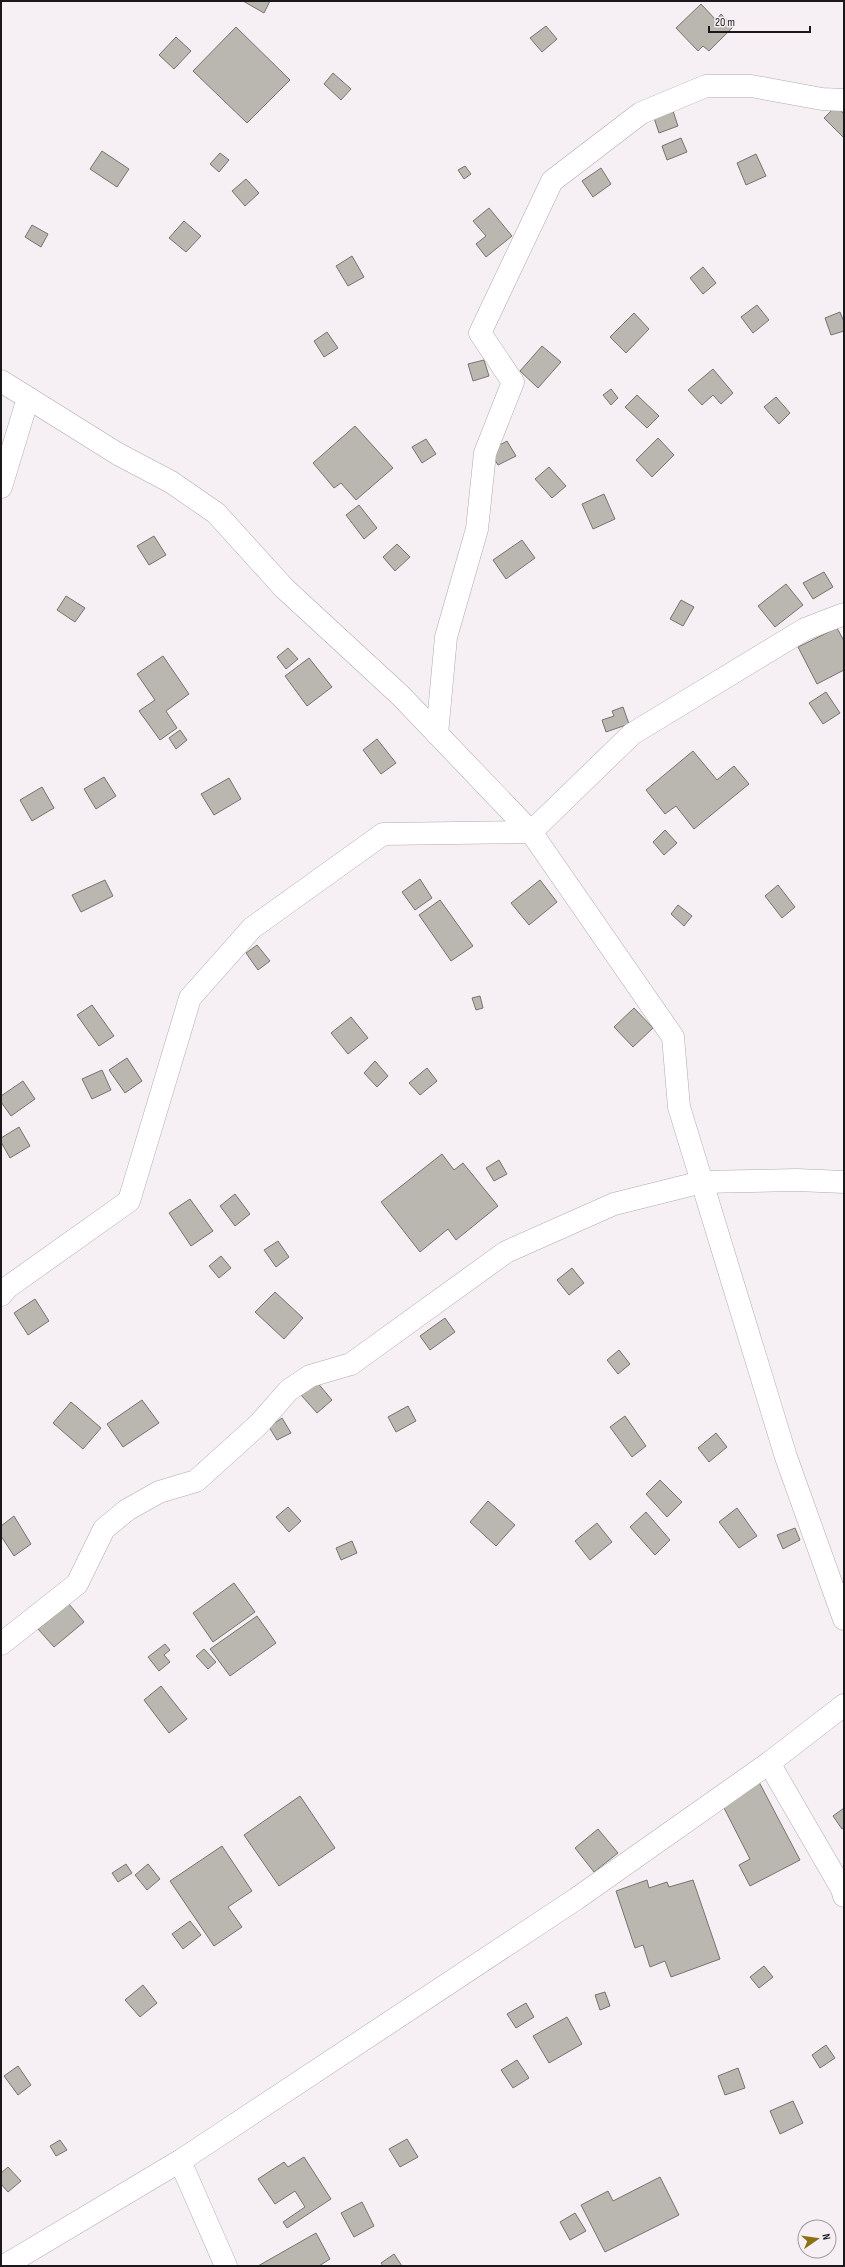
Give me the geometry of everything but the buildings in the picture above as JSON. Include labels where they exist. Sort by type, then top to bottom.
[{"type":"street","points":[[438,734],[446,637],[477,529],[485,453],[513,382],[480,333],[552,181],[640,113],[706,86],[750,86],[822,99],[844,100]]},
{"type":"street","points":[[1,381],[118,454],[170,482],[216,513],[284,588],[401,696],[531,832],[673,1037],[679,1107],[786,1457],[844,1619]]},
{"type":"street","points":[[1,487],[28,398]]},
{"type":"street","points":[[1,1295],[8,1287],[129,1201],[190,998],[252,928],[383,834],[531,832],[632,734],[806,629],[844,614]]},
{"type":"street","points":[[1,1644],[77,1584],[104,1529],[127,1510],[159,1492],[196,1481],[258,1425],[289,1390],[310,1376],[351,1364],[506,1252],[614,1204],[702,1182],[797,1180],[844,1182]]},
{"type":"street","points":[[4,2266],[180,2160],[576,1899],[769,1763],[844,1705]]},
{"type":"street","points":[[769,1763],[842,1889],[844,1896]]},
{"type":"street","points":[[180,2160],[226,2266]]}]
